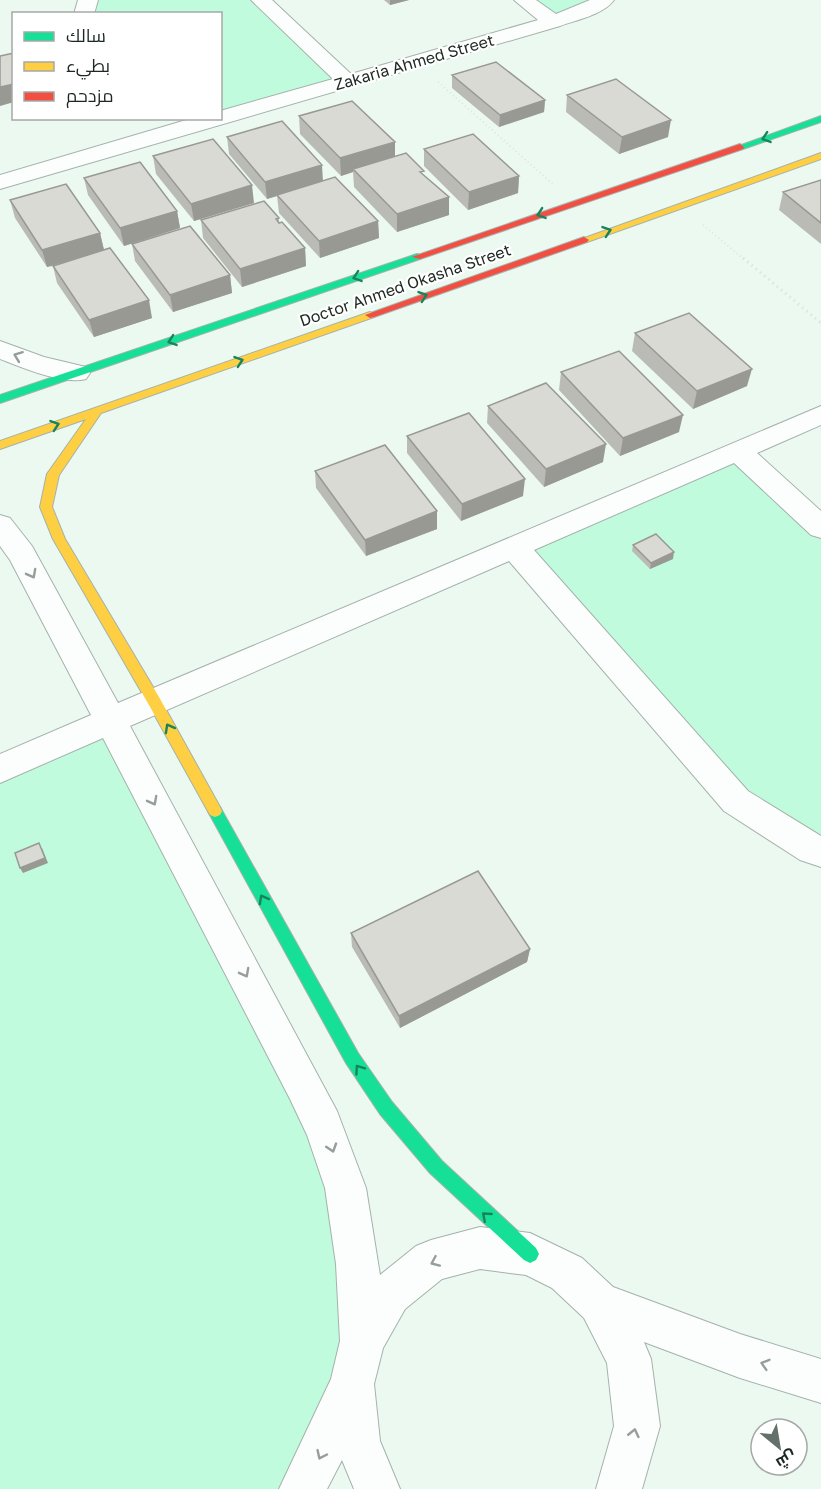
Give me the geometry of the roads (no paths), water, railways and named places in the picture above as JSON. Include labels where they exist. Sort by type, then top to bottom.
[{"type":"street","points":[[261,0],[347,81]]},
{"type":"street","points":[[524,0],[553,22]]},
{"type":"street","name":"Zakaria Ahmed Street","points":[[222,117],[553,22],[584,11],[604,0]]},
{"type":"street","name":"Doctor Ahmed Okasha Street","points":[[0,399],[821,119]]},
{"type":"street","name":"Zakaria Ahmed Street","points":[[0,182],[165,125],[204,120]]},
{"type":"street","name":"Doctor Ahmed Okasha Street","points":[[0,445],[507,256],[679,206],[821,156]]},
{"type":"street","points":[[485,234],[507,256]]},
{"type":"street","points":[[0,349],[37,364],[77,373]]},
{"type":"street","points":[[98,410],[53,474],[46,507],[59,539],[154,700],[352,1058],[389,1112],[422,1153],[469,1202],[530,1254],[567,1273],[599,1303],[628,1359],[637,1426],[619,1489]]},
{"type":"street","points":[[0,769],[154,700],[821,415]]},
{"type":"street","points":[[738,451],[821,528]]},
{"type":"street","points":[[0,525],[22,554],[304,1085],[330,1139],[349,1201],[359,1268],[357,1442],[377,1489]]},
{"type":"street","points":[[514,547],[736,801],[812,849],[821,852]]},
{"type":"street","points":[[302,1489],[318,1460],[357,1362],[390,1294],[431,1261],[480,1248],[530,1254]]},
{"type":"street","points":[[599,1303],[740,1356],[821,1381]]}]
